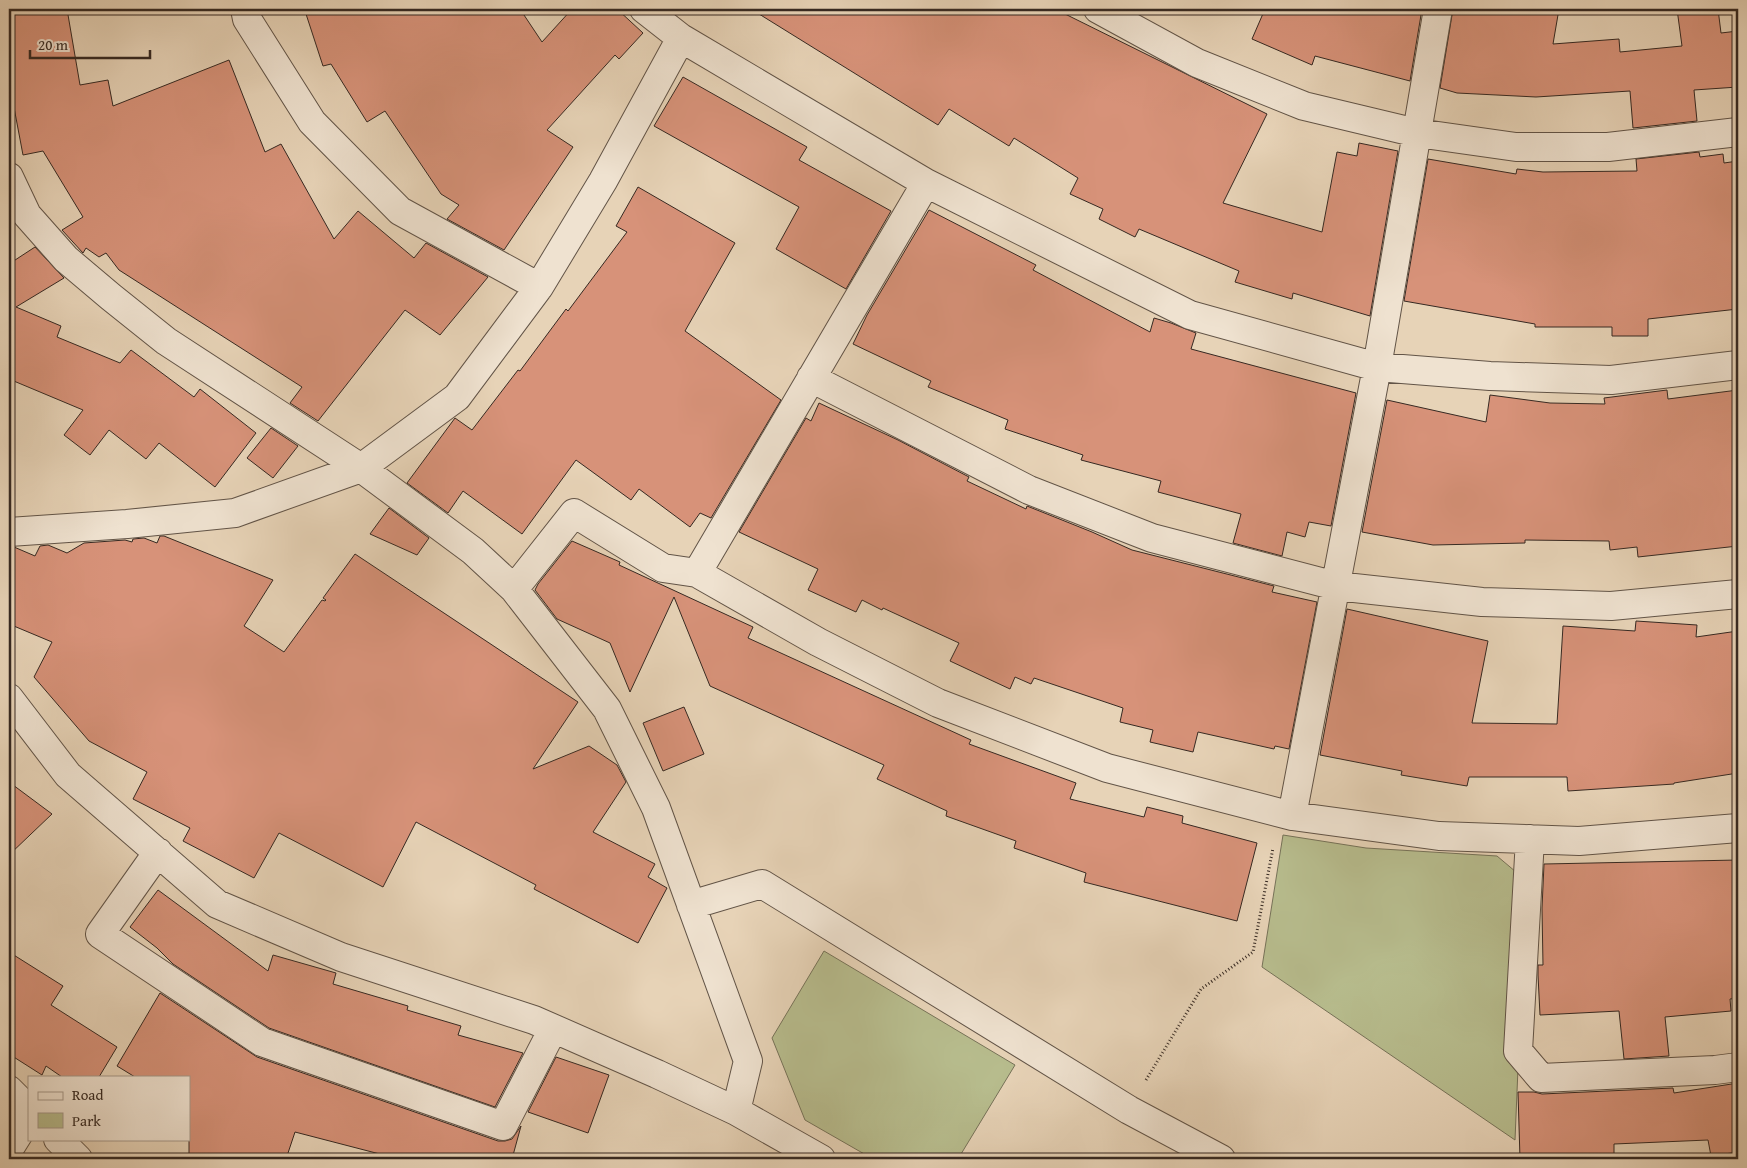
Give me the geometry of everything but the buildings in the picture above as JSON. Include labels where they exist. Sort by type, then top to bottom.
[{"type":"street","points":[[244,9],[247,19],[312,122],[400,211],[539,287]]},
{"type":"street","points":[[644,9],[681,38],[926,183],[1190,315],[1378,367],[1490,376],[1611,380],[1738,365]]},
{"type":"street","points":[[1098,9],[1197,63],[1295,103],[1417,133],[1516,147],[1608,147],[1738,132]]},
{"type":"street","points":[[1292,816],[1378,367],[1438,9]]},
{"type":"street","points":[[9,532],[127,524],[235,513],[361,468],[457,397],[539,287],[603,181],[681,38]]},
{"type":"street","points":[[9,177],[28,214],[66,259],[111,297],[166,341],[361,468],[473,551],[514,588],[607,710],[656,808],[748,1061],[736,1111]]},
{"type":"street","points":[[696,573],[926,183]]},
{"type":"street","points":[[811,378],[1029,490],[1152,538],[1336,586],[1482,602],[1611,606],[1738,594]]},
{"type":"street","points":[[514,588],[574,513],[663,568],[696,573],[818,642],[938,702],[1107,768],[1292,816],[1439,836],[1579,841],[1738,828]]},
{"type":"street","points":[[9,698],[68,775],[217,904],[341,957],[534,1020],[736,1111],[794,1152],[821,1159]]},
{"type":"street","points":[[1530,839],[1518,1051],[1541,1078],[1715,1070],[1738,1067]]},
{"type":"street","points":[[158,852],[100,934],[262,1042],[502,1126],[553,1029]]},
{"type":"street","points":[[691,906],[762,884],[1129,1110],[1221,1159]]},
{"type":"street","points":[[9,1090],[28,1109]]},
{"type":"street","points":[[9,1150],[28,1119]]},
{"type":"street","points":[[59,1140],[78,1159]]},
{"type":"path","points":[[1129,1110],[1201,990],[1253,952],[1274,840]]},
{"type":"green space","points":[[1283,835],[1366,848],[1497,856],[1516,872],[1518,1068],[1515,1140],[1262,967]]},
{"type":"green space","points":[[824,951],[1015,1065],[958,1159],[873,1159],[805,1120],[772,1038]]}]
